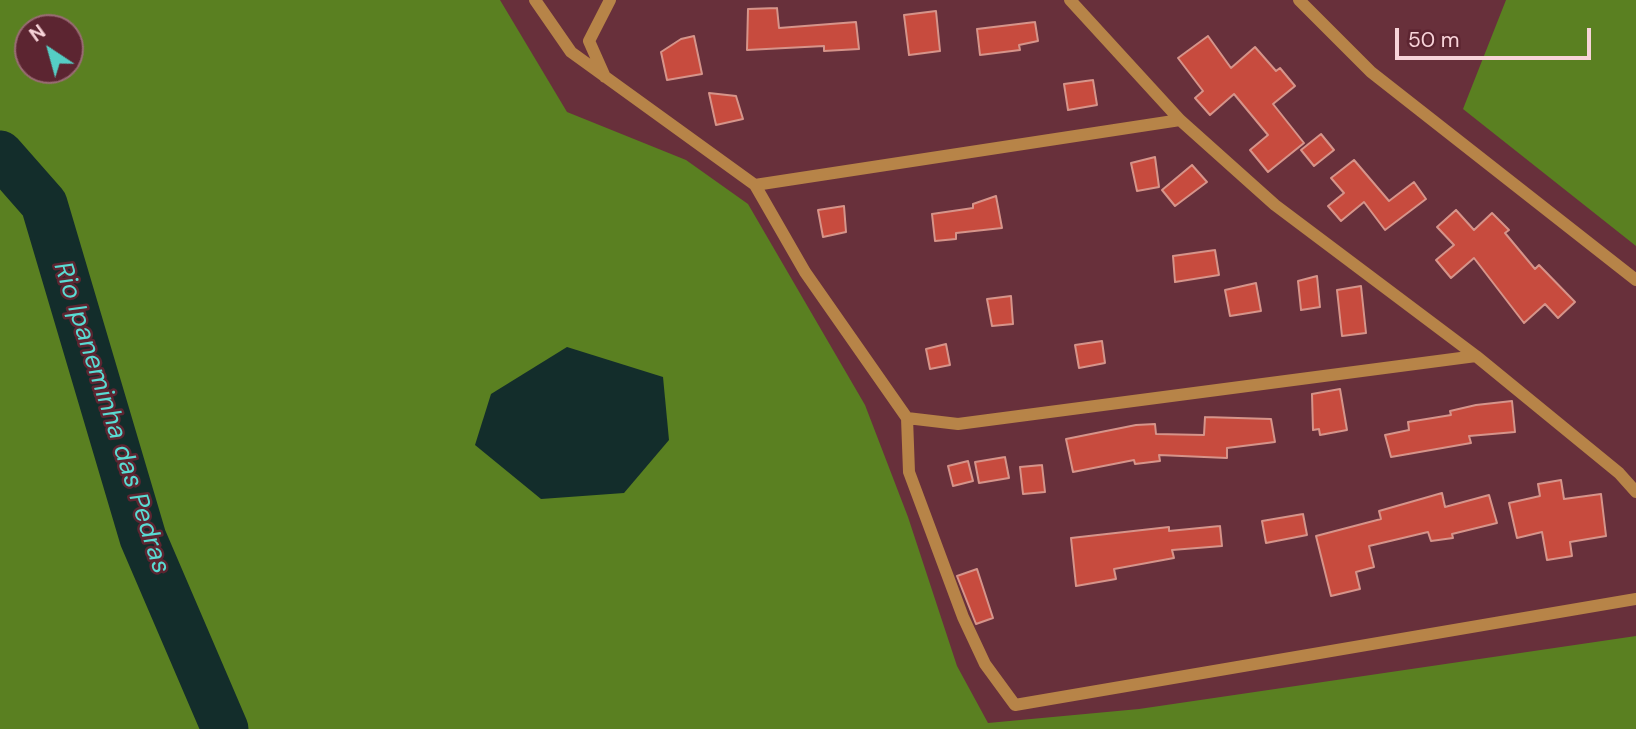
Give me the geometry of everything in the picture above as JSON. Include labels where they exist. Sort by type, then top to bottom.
[{"type":"street","points":[[535,0],[571,52],[755,185],[805,272],[907,418],[909,471],[954,593],[985,664],[1015,705],[1636,599]]},
{"type":"street","points":[[605,77],[589,41],[610,0]]},
{"type":"street","points":[[1070,0],[1180,120],[1275,205],[1476,356],[1619,473],[1636,492]]},
{"type":"street","points":[[1299,0],[1371,72],[1636,280]]},
{"type":"street","points":[[755,185],[1180,120]]},
{"type":"street","points":[[907,418],[958,424],[1476,356]]},
{"type":"green space","points":[[0,0],[500,0],[567,112],[686,160],[748,204],[865,405],[908,517],[957,666],[988,723],[1139,709],[1636,636],[1636,729],[0,729]]},
{"type":"green space","points":[[1506,0],[1636,0],[1636,246],[1463,109]]},
{"type":"water","points":[[567,347],[663,377],[669,440],[624,493],[541,499],[475,445],[491,394]]},
{"type":"building","points":[[777,8],[779,28],[856,22],[859,49],[824,51],[824,46],[747,50],[748,9]]},
{"type":"building","points":[[936,11],[940,51],[909,55],[904,15]]},
{"type":"building","points":[[1035,22],[1038,41],[1019,45],[1020,50],[980,55],[977,29]]},
{"type":"building","points":[[694,36],[702,74],[667,80],[661,52],[681,39]]},
{"type":"building","points":[[1208,36],[1231,68],[1255,47],[1276,71],[1280,68],[1295,86],[1273,104],[1304,143],[1268,172],[1250,150],[1268,135],[1234,94],[1210,115],[1195,98],[1203,91],[1178,58]]},
{"type":"building","points":[[1093,80],[1097,105],[1068,110],[1064,84]]},
{"type":"building","points":[[709,93],[736,96],[743,119],[716,125]]},
{"type":"building","points":[[1321,134],[1334,150],[1314,166],[1301,150]]},
{"type":"building","points":[[1155,157],[1159,187],[1137,191],[1131,163]]},
{"type":"building","points":[[1354,160],[1389,201],[1414,182],[1426,199],[1385,230],[1364,202],[1341,221],[1328,206],[1344,193],[1331,178]]},
{"type":"building","points":[[1192,165],[1207,182],[1175,206],[1162,190]]},
{"type":"building","points":[[996,196],[1002,228],[956,233],[956,239],[935,241],[932,214],[973,208],[973,204]]},
{"type":"building","points":[[844,206],[846,232],[823,237],[818,210]]},
{"type":"building","points":[[1456,210],[1474,230],[1492,213],[1509,230],[1505,233],[1535,269],[1539,265],[1575,302],[1558,318],[1545,304],[1524,323],[1474,258],[1451,278],[1436,260],[1454,245],[1437,227]]},
{"type":"building","points":[[1215,250],[1219,275],[1175,282],[1173,256]]},
{"type":"building","points":[[1317,276],[1320,307],[1301,310],[1298,281]]},
{"type":"building","points":[[1256,283],[1261,311],[1230,316],[1225,290]]},
{"type":"building","points":[[1361,286],[1366,333],[1342,336],[1337,290]]},
{"type":"building","points":[[1011,296],[1013,324],[992,326],[987,299]]},
{"type":"building","points":[[1102,341],[1105,363],[1079,368],[1075,345]]},
{"type":"building","points":[[946,344],[950,365],[930,369],[926,349]]},
{"type":"building","points":[[1340,389],[1347,430],[1320,435],[1319,429],[1313,430],[1312,394]]},
{"type":"building","points":[[1512,401],[1515,432],[1469,436],[1471,443],[1391,457],[1385,435],[1409,430],[1408,422],[1451,415],[1450,411],[1476,405]]},
{"type":"building","points":[[1205,417],[1271,419],[1275,442],[1227,448],[1227,458],[1159,455],[1160,461],[1135,464],[1134,460],[1073,472],[1066,439],[1136,425],[1155,424],[1156,434],[1204,435]]},
{"type":"building","points":[[1005,457],[1009,478],[979,483],[975,462]]},
{"type":"building","points":[[968,461],[973,481],[953,486],[948,466]]},
{"type":"building","points":[[1042,465],[1045,492],[1023,494],[1020,467]]},
{"type":"building","points":[[1561,480],[1564,499],[1601,494],[1606,536],[1570,542],[1572,556],[1547,560],[1542,532],[1517,538],[1509,503],[1540,496],[1538,484]]},
{"type":"building","points":[[1442,493],[1445,507],[1489,495],[1497,523],[1452,534],[1453,538],[1431,541],[1428,532],[1369,546],[1374,567],[1356,572],[1360,589],[1331,596],[1316,536],[1381,519],[1379,511]]},
{"type":"building","points":[[1303,514],[1307,535],[1266,543],[1262,521]]},
{"type":"building","points":[[1220,526],[1222,546],[1172,550],[1174,558],[1114,569],[1116,579],[1076,586],[1071,538],[1169,527],[1169,531]]},
{"type":"building","points":[[977,569],[993,618],[976,624],[957,576]]},
{"type":"waterway","name":"Rio Ipaneminha das Pedras","points":[[0,154],[44,204],[143,538],[225,729]]}]
